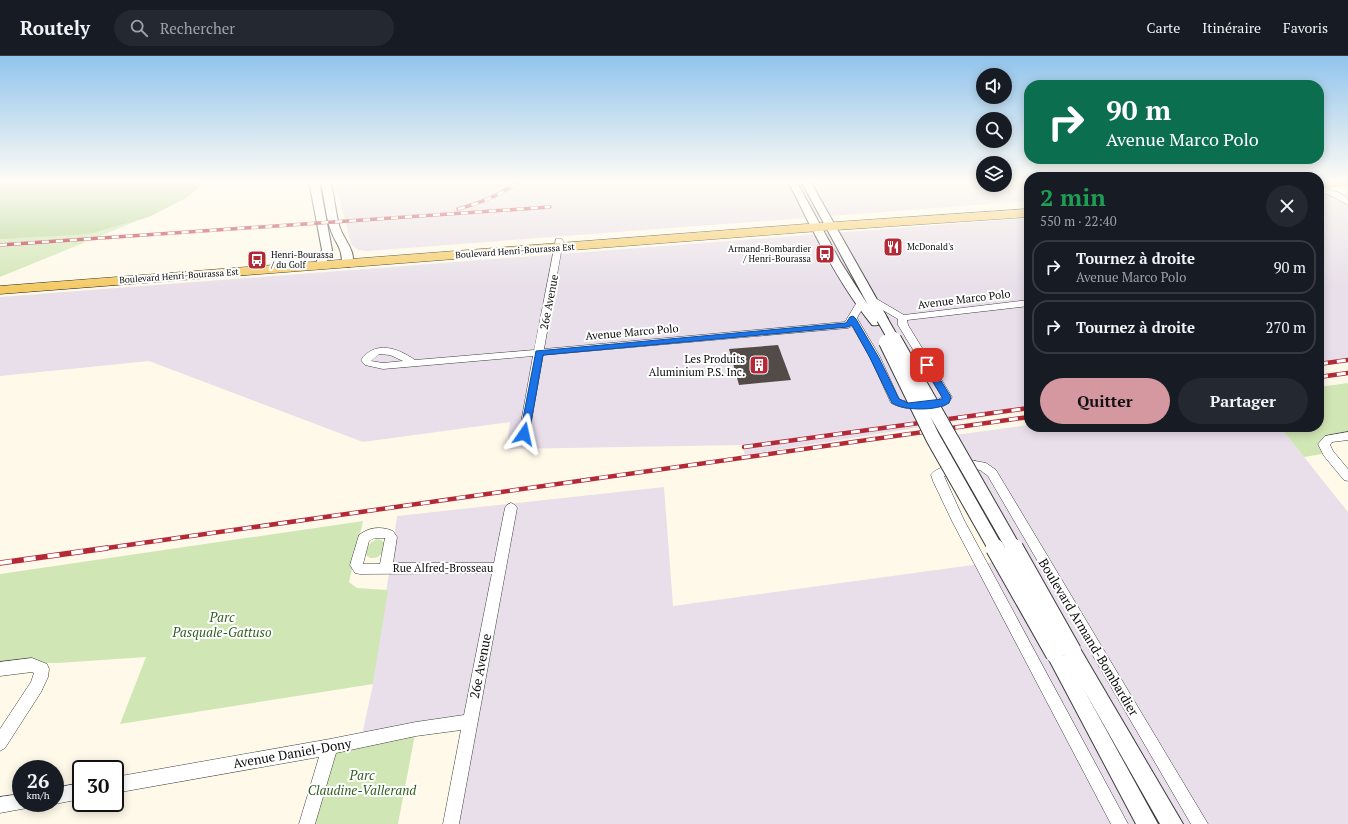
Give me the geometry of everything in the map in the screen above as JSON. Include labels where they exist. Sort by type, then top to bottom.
[{"type":"main road","name":"Boulevard Henri-Bourassa Est","points":[[830,224],[909,217]]},
{"type":"main road","name":"Boulevard Henri-Bourassa Est","points":[[0,290],[347,260],[815,225],[960,217]]},
{"type":"main road","name":"Boulevard Henri-Bourassa Est","points":[[0,282],[322,262]]},
{"type":"street","points":[[321,217],[327,250],[322,262]]},
{"type":"street","points":[[333,217],[335,228],[347,252],[347,260]]},
{"type":"street","name":"Boulevard Armand-Bombardier","points":[[811,217],[860,304],[879,321]]},
{"type":"street","name":"Boulevard Armand-Bombardier","points":[[826,217],[846,256],[872,300],[879,321],[933,438],[1064,652],[1172,824]]},
{"type":"street","name":"26e Avenue","points":[[524,434],[559,245]]},
{"type":"street","name":"Boulevard Armand-Bombardier","points":[[872,300],[902,318]]},
{"type":"street","points":[[860,304],[853,319],[895,401],[908,406],[942,403],[947,397],[903,325],[902,318]]},
{"type":"street","name":"Avenue Marco Polo","points":[[902,318],[1024,304]]},
{"type":"street","name":"Avenue Marco Polo","points":[[411,362],[848,325],[853,319]]},
{"type":"street","points":[[1348,436],[1329,439],[1324,444],[1325,448],[1348,477]]},
{"type":"street","name":"Boulevard Armand-Bombardier","points":[[1120,824],[938,481],[937,475],[942,471],[976,464],[984,466],[992,473],[1200,824]]},
{"type":"street","name":"26e Avenue","points":[[451,824],[511,508]]},
{"type":"street","name":"Rue Alfred-Brosseau","points":[[386,569],[499,568]]},
{"type":"street","name":"Boulevard Armand-Bombardier","points":[[1064,652],[1147,824]]},
{"type":"street","points":[[0,669],[32,665],[42,669],[41,677],[36,687],[0,743]]},
{"type":"street","name":"Avenue Daniel-Dony","points":[[124,783],[330,747],[416,729],[470,721]]},
{"type":"street","points":[[307,824],[330,747]]},
{"type":"street","points":[[0,805],[12,803]]},
{"type":"shaded area","points":[[344,217],[819,217],[367,251],[358,250],[351,244]]},
{"type":"shaded area","points":[[1324,217],[1348,217],[1348,360],[1324,363]]},
{"type":"shaded area","points":[[1024,218],[1024,411],[745,455],[742,445],[507,449],[510,422],[363,442],[149,361],[0,376],[0,297]]},
{"type":"shaded area","points":[[1024,426],[1024,432],[1284,432],[1348,512],[1348,824],[456,824],[470,721],[361,740],[373,684],[397,516],[664,487],[673,606],[1002,561],[933,438]]},
{"type":"green space","points":[[0,217],[147,217],[0,277]]},
{"type":"green space","points":[[0,217],[149,217],[89,234],[0,239]]},
{"type":"green space","points":[[1348,383],[1348,436],[1329,439],[1328,453],[1304,457],[1284,432],[1324,432],[1324,386]]},
{"type":"green space","name":"Parc Pasquale-Gattuso","points":[[363,521],[349,582],[357,588],[388,590],[373,684],[120,724],[146,657],[58,663],[34,663],[0,668],[0,574]]},
{"type":"green space","points":[[377,539],[385,543],[383,549],[379,556],[370,558],[366,555],[368,547],[370,543]]},
{"type":"green space","name":"Parc Claudine-Vallerand","points":[[416,729],[398,824],[307,824],[330,747]]},
{"type":"building","name":"Les Produits Aluminium P.S. Inc.","points":[[778,345],[791,380],[739,385],[729,349]]},
{"type":"railway","points":[[0,245],[408,217]]},
{"type":"railway","points":[[1324,363],[1348,360]]},
{"type":"railway","points":[[1324,376],[1348,373]]},
{"type":"railway","points":[[744,447],[1024,409]]},
{"type":"railway","points":[[100,549],[1024,418]]},
{"type":"railway","points":[[0,563],[107,548]]},
{"type":"place","name":"McDonald's","points":[[893,247]]},
{"type":"place","name":"Armand-Bombardier / Henri-Bourassa","points":[[825,254]]},
{"type":"place","name":"Henri-Bourassa / du Golf","points":[[257,260]]},
{"type":"place","name":"Les Produits Aluminium P.S. Inc.","points":[[759,365]]},
{"type":"route","points":[[524,434],[539,352],[848,325],[853,319],[895,401],[908,406],[942,403],[946,400],[947,397],[927,365]]}]
